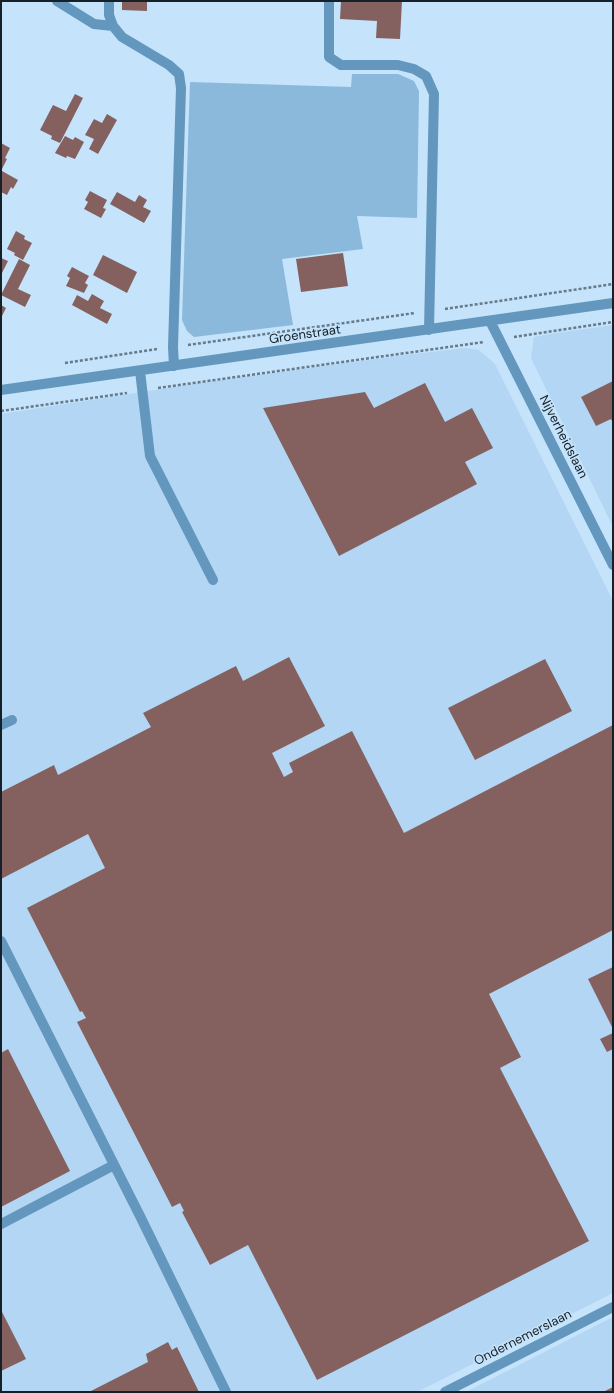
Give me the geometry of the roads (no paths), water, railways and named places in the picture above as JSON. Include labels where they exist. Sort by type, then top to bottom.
[{"type":"street","points":[[57,1],[94,24],[112,26]]},
{"type":"street","points":[[109,1],[109,15],[112,26],[122,37],[169,65],[179,74],[181,88],[174,366]]},
{"type":"street","points":[[329,1],[329,57],[341,65],[398,65],[414,68],[426,76],[434,94],[429,330]]},
{"type":"street","name":"Groenstraat","points":[[1,390],[613,303]]},
{"type":"street","name":"Nijverheidslaan","points":[[490,321],[613,565]]},
{"type":"street","points":[[140,371],[150,456],[213,580]]},
{"type":"street","points":[[1,725],[12,720]]},
{"type":"street","points":[[1,941],[226,1392]]},
{"type":"street","points":[[1,1224],[114,1165]]},
{"type":"street","name":"Ondernemerslaan","points":[[445,1392],[613,1307]]}]
